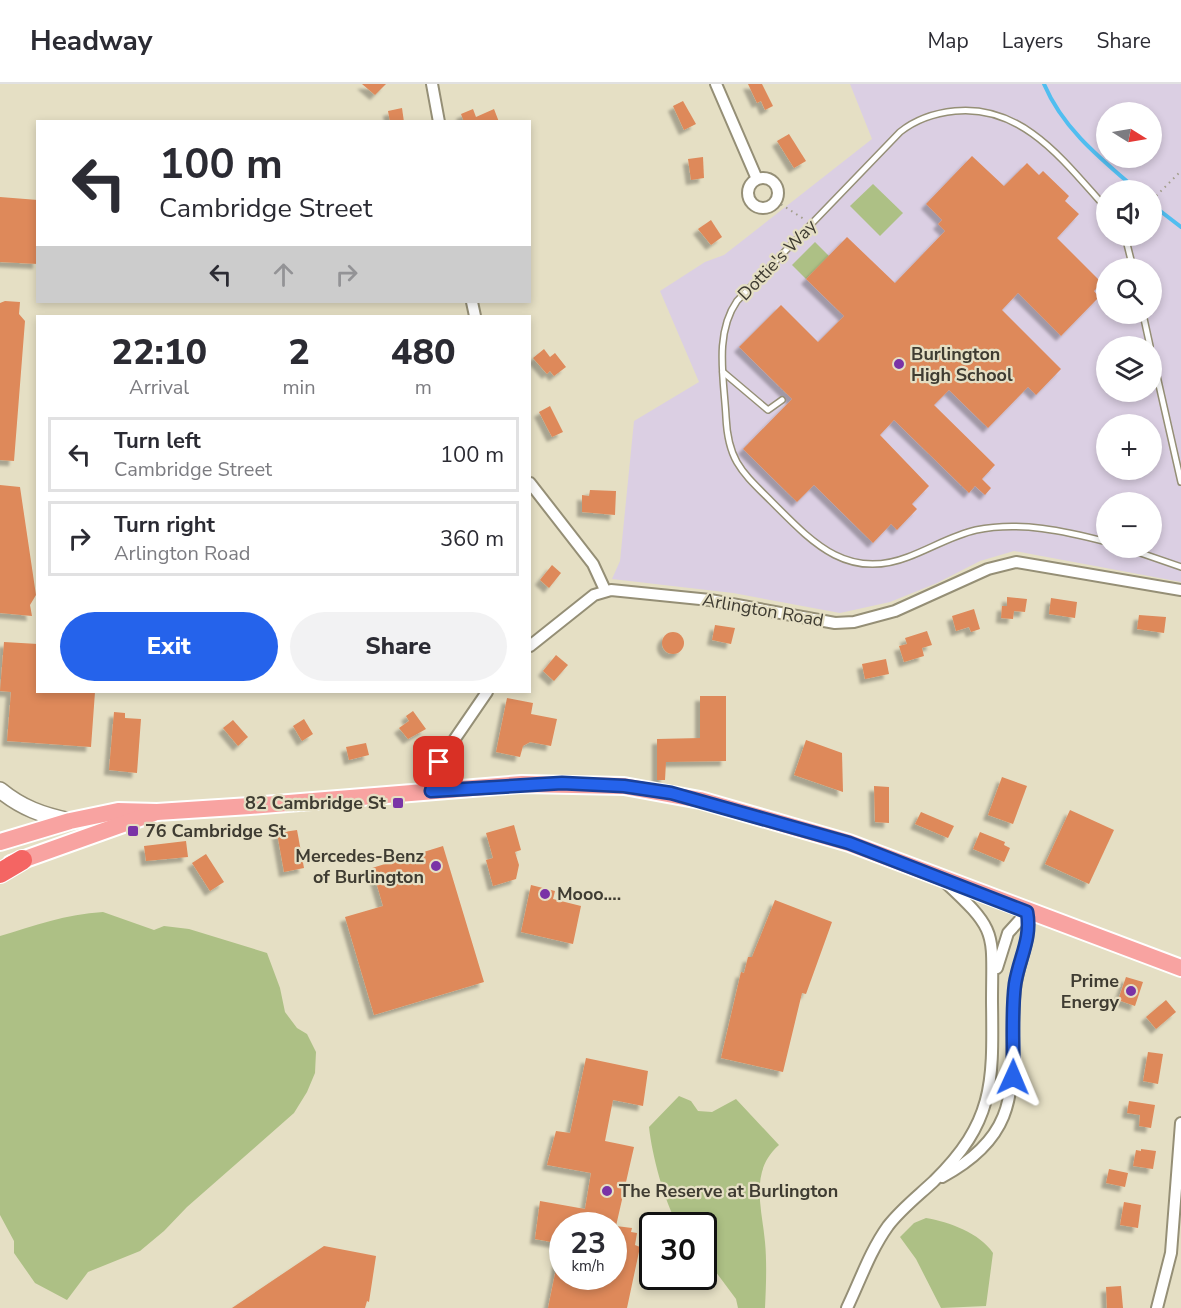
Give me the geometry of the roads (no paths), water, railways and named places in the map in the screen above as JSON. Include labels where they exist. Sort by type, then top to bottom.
[{"type":"highway","points":[[0,873],[22,860]]},
{"type":"main road","points":[[0,842],[70,821],[118,811],[157,812],[562,783],[624,786],[671,793],[826,836],[1181,968]]},
{"type":"main road","points":[[0,790],[19,805],[41,815],[70,821]]},
{"type":"main road","points":[[0,868],[157,812]]},
{"type":"street","points":[[432,84],[439,120]]},
{"type":"street","points":[[716,84],[756,179]]},
{"type":"street","points":[[766,178],[774,183],[778,192],[776,201],[766,209],[751,203],[748,189],[756,179],[766,178]]},
{"type":"street","points":[[531,484],[593,564],[605,590],[594,595],[531,645]]},
{"type":"street","name":"Arlington Road","points":[[605,590],[630,590],[710,600],[822,622],[844,622],[874,617],[909,606],[988,569],[1017,562],[1181,590]]},
{"type":"street","points":[[431,791],[437,765],[486,693]]},
{"type":"street","points":[[847,1308],[888,1227],[933,1181],[972,1136],[987,1103],[992,1065],[993,951],[989,932],[977,912],[941,878]]},
{"type":"street","points":[[992,999],[996,971],[1008,933],[1027,912]]},
{"type":"street","points":[[933,1181],[978,1153],[997,1129],[1009,1103],[1013,1077],[1014,995],[1017,974],[1029,933],[1027,912]]},
{"type":"street","points":[[1157,1308],[1171,1253],[1181,1123]]},
{"type":"lane","name":"Dottie's Way","points":[[1096,197],[1052,149],[1025,128],[994,114],[959,111],[935,115],[906,128],[731,310],[724,334],[723,372],[727,434],[734,460],[801,531],[828,553],[856,563],[884,564],[906,558],[966,533],[1020,527],[1096,540]]},
{"type":"lane","points":[[723,372],[768,410],[782,400]]},
{"type":"lane","points":[[1162,398],[1181,482]]},
{"type":"lane","points":[[1155,558],[1181,567]]},
{"type":"waterway","points":[[1044,84],[1061,115],[1072,129],[1126,180]]},
{"type":"waterway","points":[[1162,212],[1181,227]]},
{"type":"place","name":"Burlington High School","points":[[899,364]]},
{"type":"place","name":"82 Cambridge St","points":[[398,803]]},
{"type":"place","name":"76 Cambridge St","points":[[133,831]]},
{"type":"place","name":"Mercedes-Benz of Burlington","points":[[436,866]]},
{"type":"place","name":"Mooo....","points":[[545,894]]},
{"type":"place","name":"Prime Energy","points":[[1131,991]]},
{"type":"place","name":"The Reserve at Burlington","points":[[607,1191]]}]
